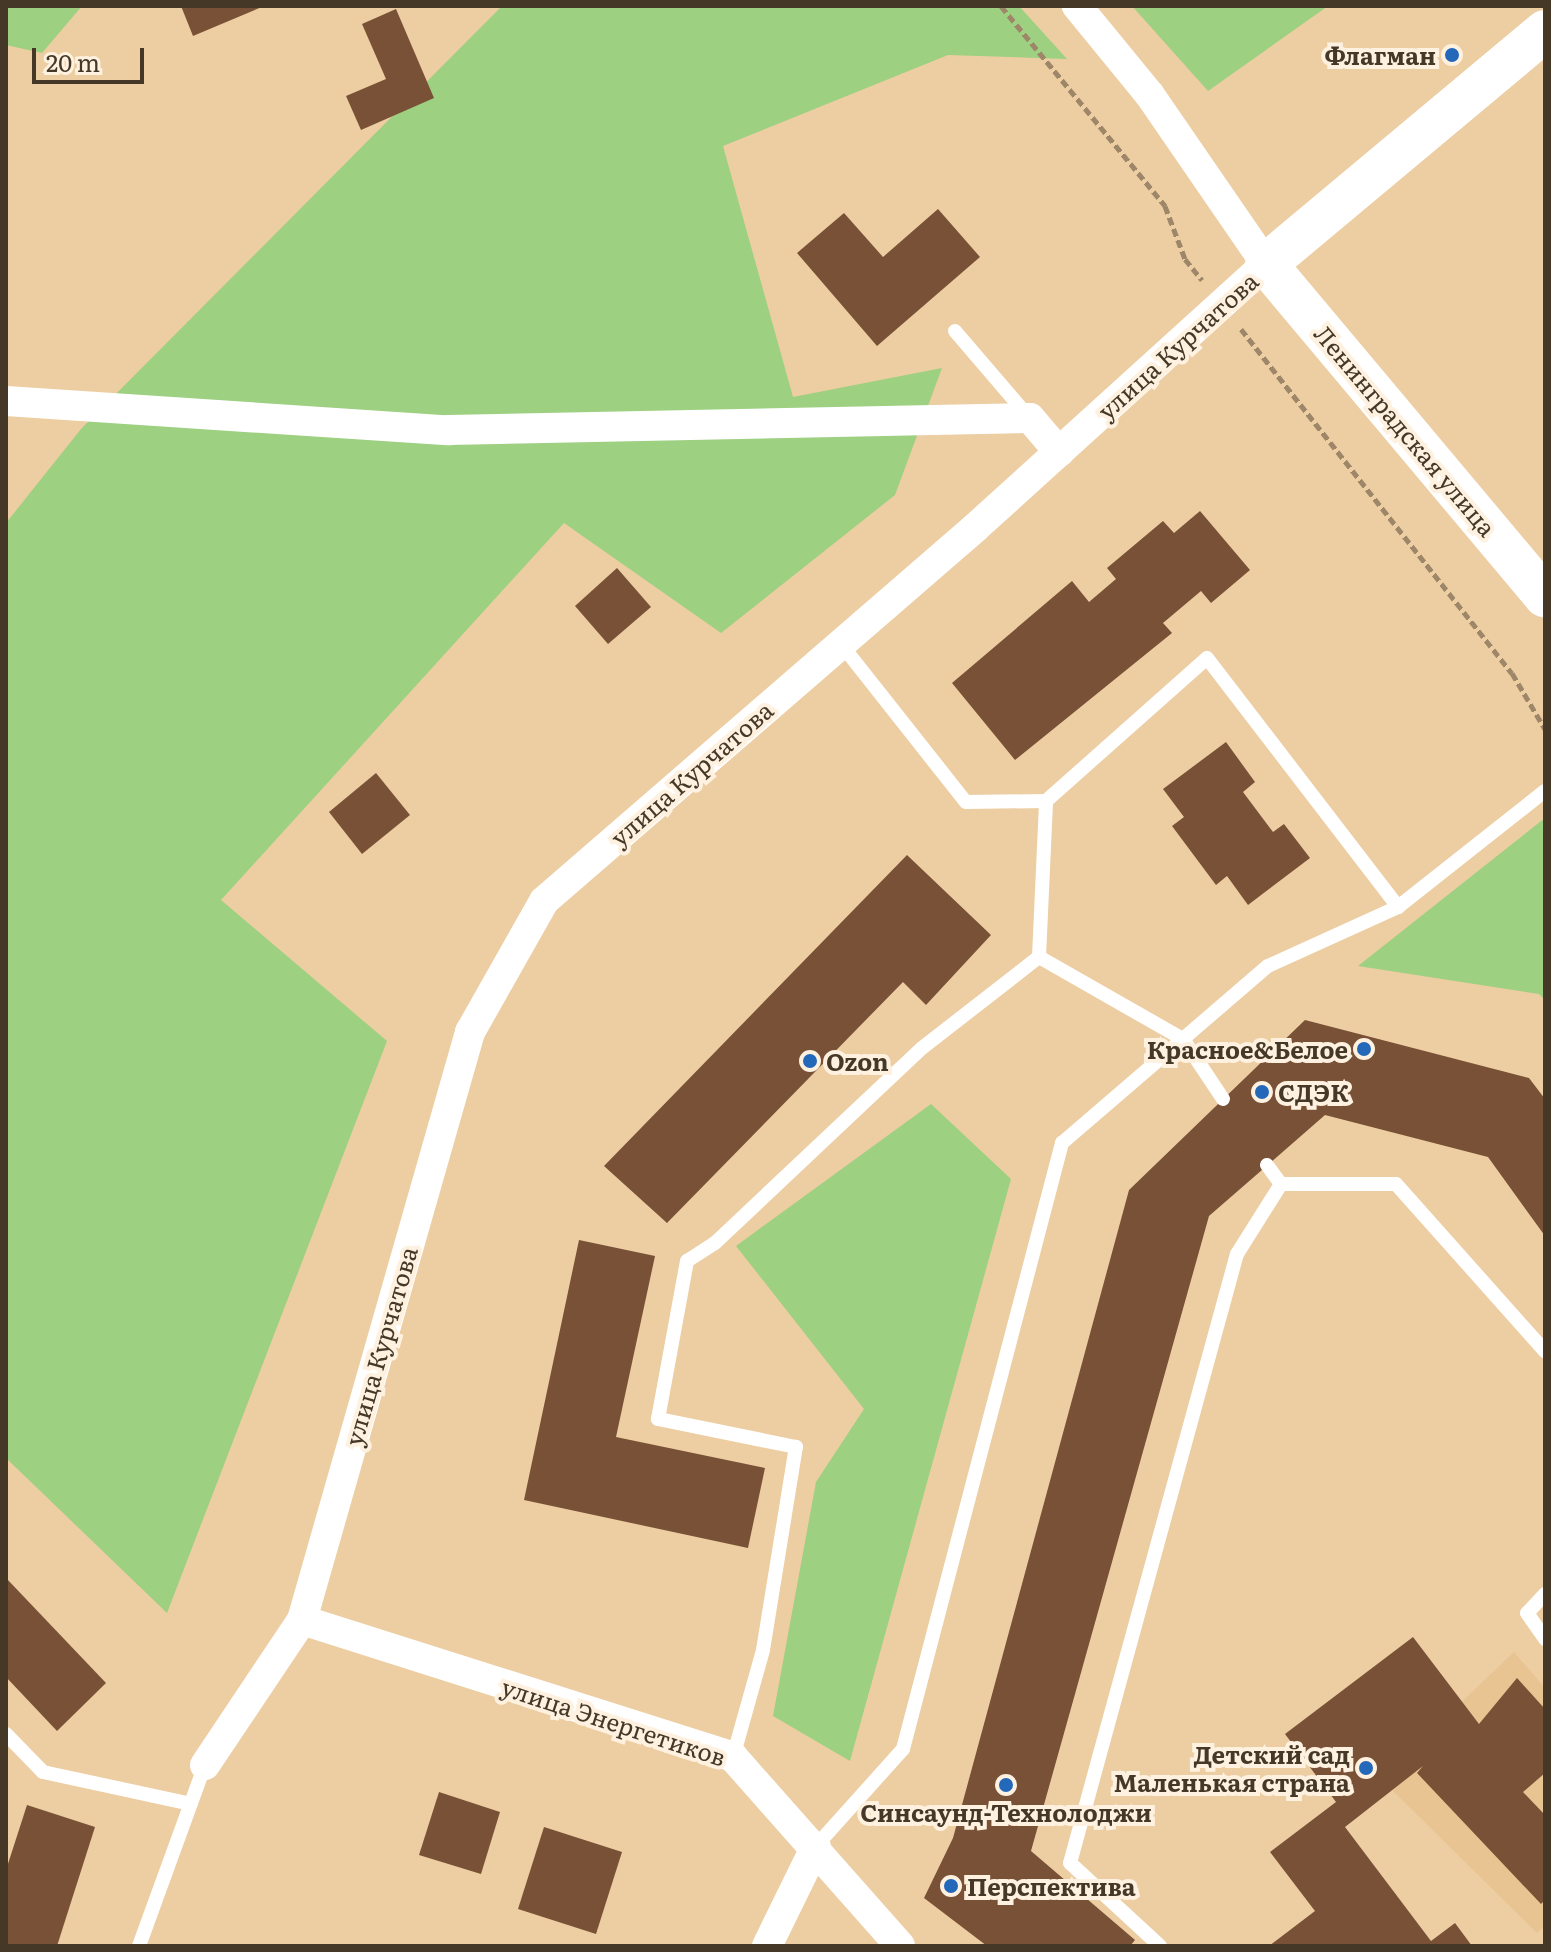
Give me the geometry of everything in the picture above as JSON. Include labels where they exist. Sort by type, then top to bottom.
[{"type":"main road","name":"улица Курчатова","points":[[1266,264],[1545,31]]},
{"type":"main road","name":"Ленинградская улица","points":[[1266,264],[1545,596]]},
{"type":"street","points":[[1077,6],[1149,94],[1266,264]]},
{"type":"street","name":"улица Курчатова","points":[[205,1765],[302,1620],[470,1032],[544,901],[1059,452],[1266,264]]},
{"type":"street","points":[[6,401],[448,430],[1030,418],[1059,452]]},
{"type":"street","name":"улица Энергетиков","points":[[302,1620],[733,1757],[816,1846],[900,1946]]},
{"type":"street","points":[[767,1946],[816,1846]]},
{"type":"lane","points":[[955,331],[1030,418]]},
{"type":"lane","points":[[841,644],[966,802],[1046,801],[1207,658],[1398,907]]},
{"type":"lane","points":[[816,1846],[903,1749],[1062,1143],[1268,966],[1398,907],[1545,791]]},
{"type":"lane","points":[[733,1757],[763,1650],[796,1447],[658,1419],[687,1261],[715,1243],[922,1048],[1039,957],[1046,801]]},
{"type":"lane","points":[[1039,957],[1183,1039],[1223,1099]]},
{"type":"lane","points":[[1267,1165],[1281,1184]]},
{"type":"lane","points":[[1281,1184],[1396,1184],[1545,1351]]},
{"type":"lane","points":[[1160,1946],[1070,1863],[1237,1254],[1281,1184]]},
{"type":"lane","points":[[1545,1594],[1527,1613],[1545,1639]]},
{"type":"lane","points":[[6,1734],[43,1772],[191,1804]]},
{"type":"lane","points":[[139,1946],[205,1765]]},
{"type":"path","points":[[1001,6],[1165,206],[1185,259],[1512,673],[1545,729]]},
{"type":"shaded area","points":[[1514,1652],[1545,1688],[1545,1925],[1537,1933],[1381,1779]]},
{"type":"green space","points":[[6,6],[82,6],[42,53],[6,45]]},
{"type":"green space","points":[[502,6],[1019,6],[1067,59],[948,55],[723,146],[793,397],[942,368],[895,495],[721,633],[564,523],[221,900],[387,1041],[167,1613],[6,1458],[6,523],[81,429]]},
{"type":"green space","points":[[1132,6],[1328,6],[1208,91]]},
{"type":"green space","points":[[1545,818],[1545,1000],[1539,994],[1358,966]]},
{"type":"green space","points":[[931,1104],[1011,1179],[850,1761],[773,1716],[816,1482],[864,1409],[736,1246]]},
{"type":"building","points":[[181,6],[264,6],[193,36]]},
{"type":"building","points":[[396,9],[434,98],[361,130],[346,96],[386,79],[362,24]]},
{"type":"building","points":[[938,209],[980,257],[877,346],[797,253],[844,213],[883,257]]},
{"type":"building","points":[[1200,511],[1250,570],[1211,603],[1201,591],[1163,623],[1172,633],[1015,760],[952,683],[1072,581],[1089,602],[1116,579],[1107,568],[1163,521],[1174,533]]},
{"type":"building","points":[[617,568],[651,607],[608,644],[575,606]]},
{"type":"building","points":[[1226,742],[1255,782],[1243,792],[1273,832],[1284,824],[1310,858],[1248,905],[1227,876],[1216,885],[1172,826],[1184,817],[1163,789]]},
{"type":"building","points":[[376,773],[410,815],[362,854],[329,812]]},
{"type":"building","points":[[907,855],[991,935],[926,1005],[903,982],[667,1223],[604,1166]]},
{"type":"building","points":[[1305,1020],[1529,1078],[1545,1099],[1545,1236],[1488,1157],[1325,1115],[1209,1216],[1031,1851],[1135,1940],[1130,1946],[987,1946],[924,1898],[953,1838],[1129,1190]]},
{"type":"building","points":[[579,1240],[655,1256],[616,1437],[765,1468],[748,1548],[524,1500]]},
{"type":"building","points":[[6,1578],[106,1683],[57,1731],[6,1677]]},
{"type":"building","name":"Детский сад Маленькая страна","points":[[1413,1637],[1479,1724],[1517,1678],[1545,1709],[1545,1773],[1523,1792],[1545,1815],[1545,1900],[1541,1904],[1417,1773],[1423,1766],[1345,1827],[1431,1941],[1455,1923],[1472,1946],[1269,1946],[1315,1911],[1270,1852],[1336,1802],[1285,1734]]},
{"type":"building","points":[[439,1792],[500,1812],[481,1874],[419,1855]]},
{"type":"building","points":[[27,1805],[95,1827],[57,1946],[6,1946],[6,1870]]},
{"type":"building","points":[[544,1827],[622,1852],[596,1934],[518,1909]]},
{"type":"place","name":"Флагман","points":[[1452,55]]},
{"type":"place","name":"Красное&Белое","points":[[1364,1049]]},
{"type":"place","name":"Ozon","points":[[810,1061]]},
{"type":"place","name":"СДЭК","points":[[1262,1092]]},
{"type":"place","name":"Детский сад Маленькая страна","points":[[1366,1768]]},
{"type":"place","name":"Синсаунд-Технолоджи","points":[[1006,1785]]},
{"type":"place","name":"Перспектива","points":[[951,1886]]}]
